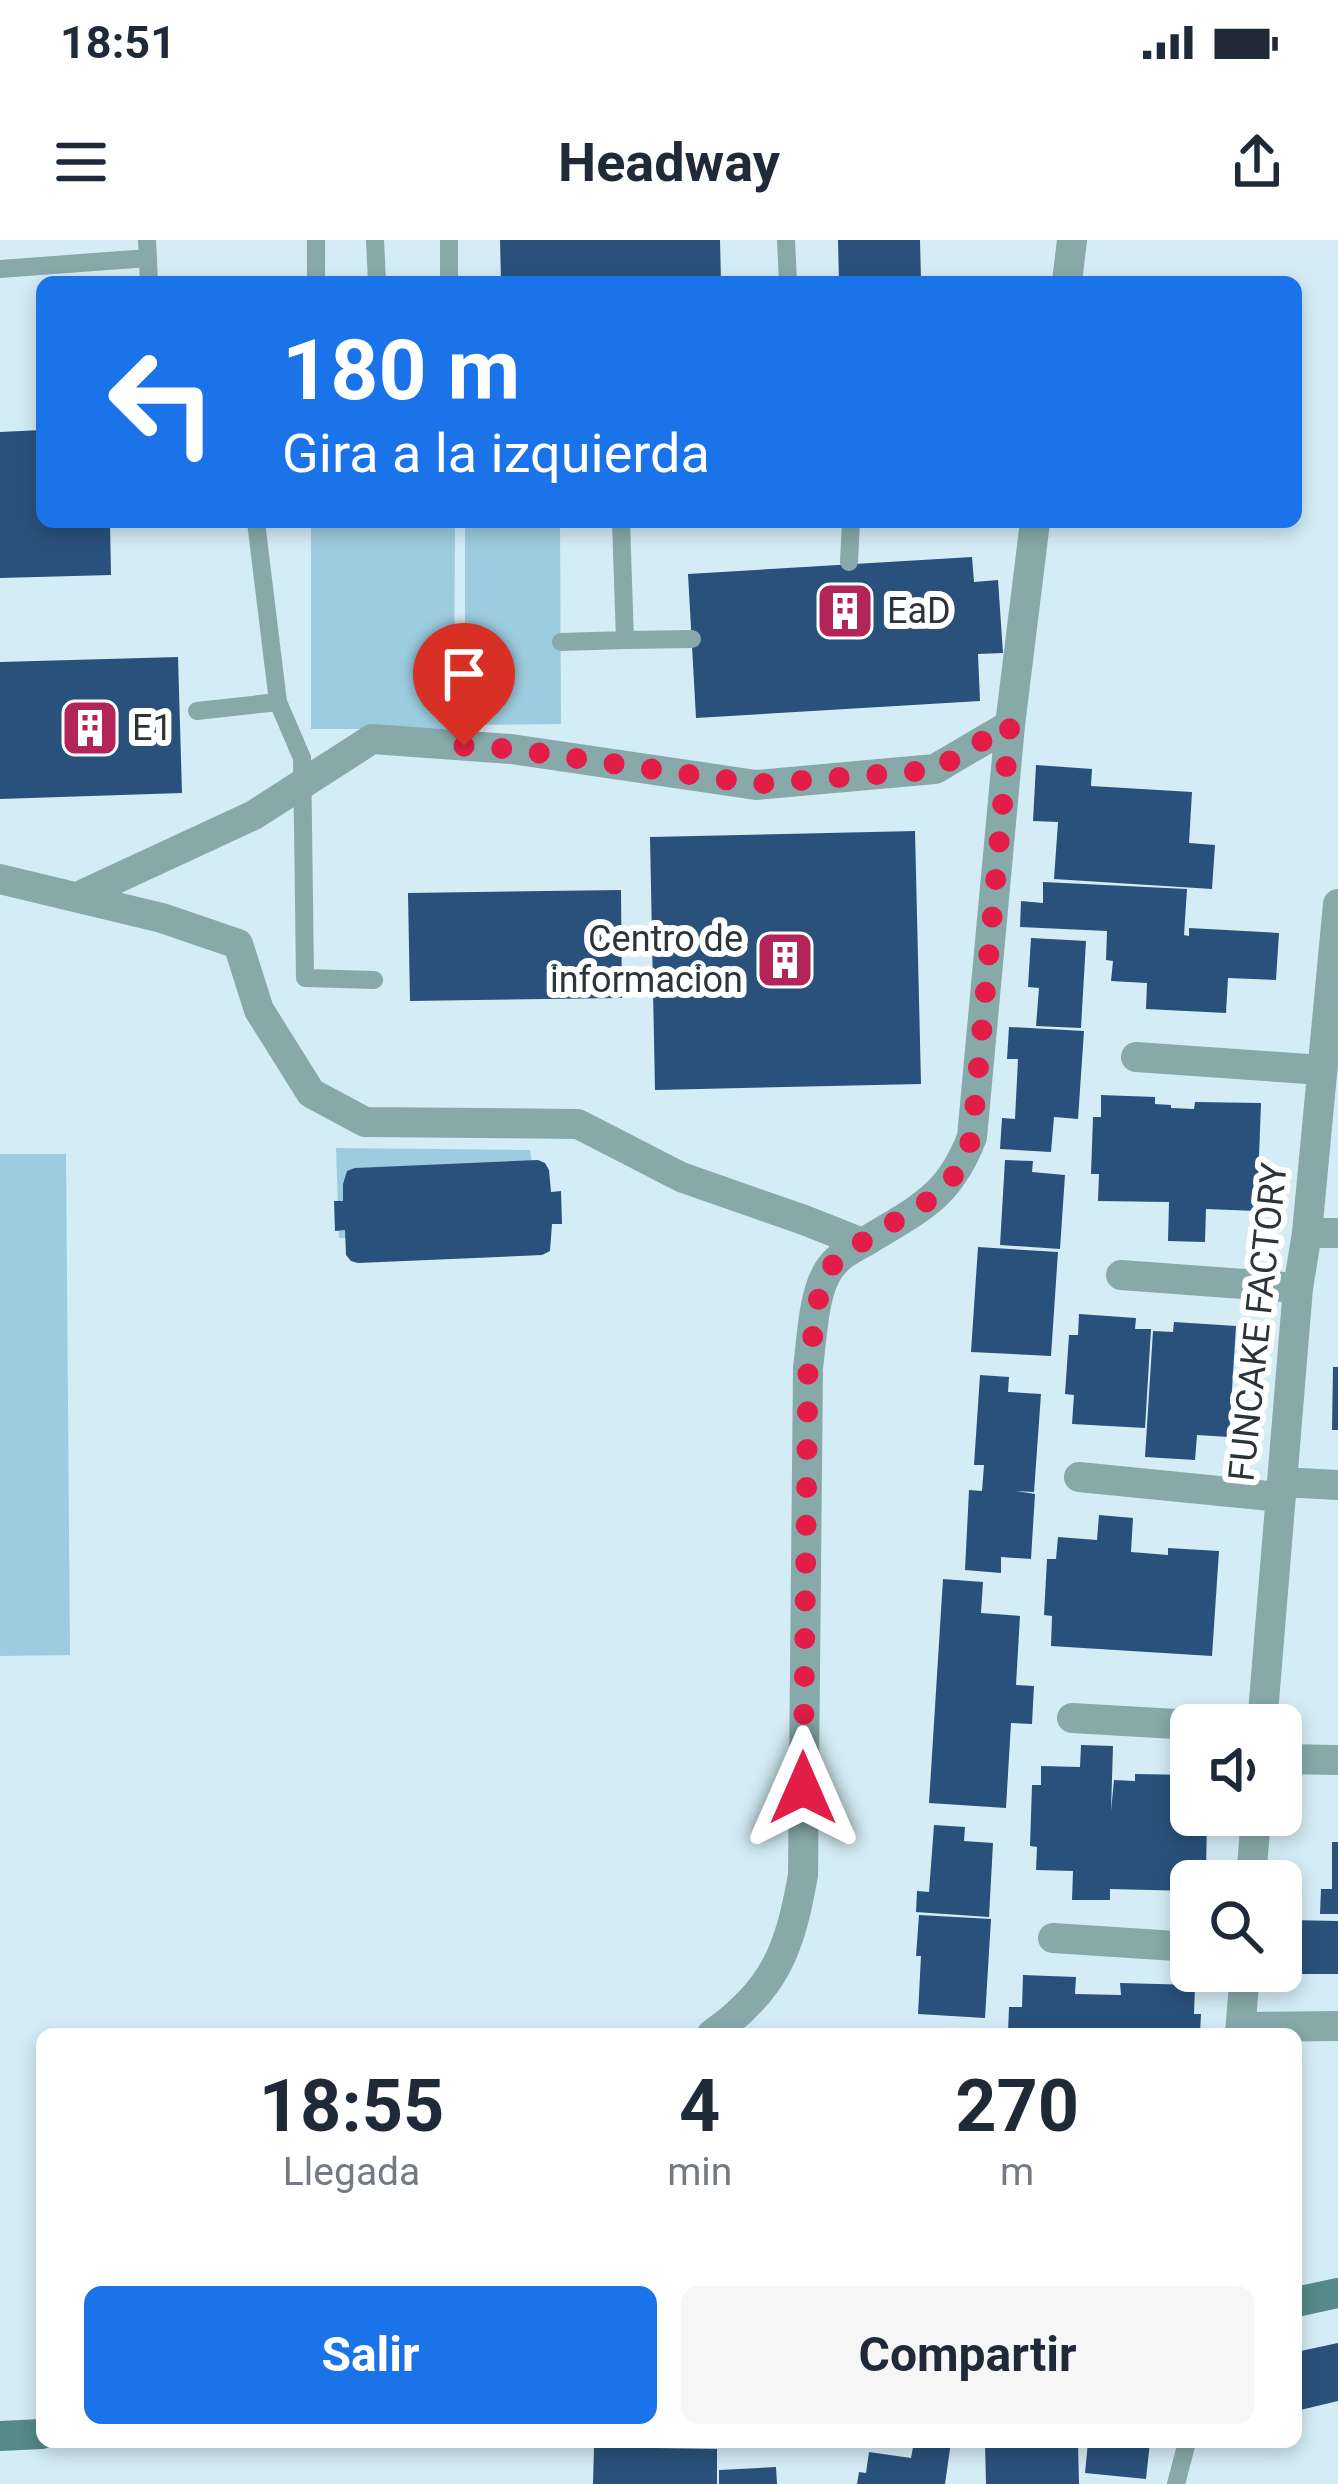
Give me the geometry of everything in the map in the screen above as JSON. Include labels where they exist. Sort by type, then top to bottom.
[{"type":"main road","points":[[1302,2301],[1338,2293]]},
{"type":"main road","points":[[0,2436],[36,2434]]},
{"type":"street","points":[[1068,276],[1072,240]]},
{"type":"street","points":[[721,2028],[742,2013],[773,1973],[794,1925],[803,1875],[808,1368],[820,1289],[828,1270],[843,1254],[939,1194],[960,1168],[972,1137],[1010,724],[1034,528]]},
{"type":"street","points":[[77,898],[254,814],[371,739],[511,749],[756,784],[935,770],[1010,724]]},
{"type":"street","points":[[0,879],[162,918],[238,944],[259,1010],[311,1093],[365,1122],[578,1124],[681,1177],[862,1244]]},
{"type":"street","name":"FUNCAKE FACTORY","points":[[1264,1704],[1298,1288],[1322,1233],[1322,1070],[1337,920]]},
{"type":"street","points":[[1136,1057],[1322,1070]]},
{"type":"street","points":[[1121,1276],[1298,1288]]},
{"type":"street","points":[[1079,1477],[1281,1489],[1338,1485]]},
{"type":"street","points":[[1072,1718],[1170,1724]]},
{"type":"street","points":[[1302,1760],[1338,1760]]},
{"type":"street","points":[[1053,1938],[1170,1946]]},
{"type":"street","points":[[1241,2028],[1244,1992]]},
{"type":"street","points":[[1299,2028],[1338,2026]]},
{"type":"lane","points":[[316,240],[316,276]]},
{"type":"lane","points":[[376,240],[377,276]]},
{"type":"lane","points":[[449,240],[449,276]]},
{"type":"lane","points":[[786,240],[788,276]]},
{"type":"lane","points":[[0,269],[147,249]]},
{"type":"lane","points":[[257,528],[278,702],[302,758],[305,978],[374,980]]},
{"type":"lane","points":[[621,528],[625,640]]},
{"type":"lane","points":[[849,562],[851,528]]},
{"type":"lane","points":[[561,642],[692,639]]},
{"type":"lane","points":[[197,711],[278,702]]},
{"type":"lane","points":[[1175,2484],[1185,2448]]},
{"type":"shaded area","points":[[311,528],[455,528],[454,729],[311,729]]},
{"type":"shaded area","points":[[465,528],[560,528],[561,724],[465,725]]},
{"type":"shaded area","points":[[336,1148],[530,1150],[543,1232],[339,1238]]},
{"type":"shaded area","points":[[0,1154],[66,1154],[70,1655],[0,1656]]},
{"type":"building","points":[[500,240],[720,240],[721,276],[501,276]]},
{"type":"building","points":[[838,240],[920,240],[921,276],[839,276]]},
{"type":"building","points":[[36,430],[36,528],[110,528],[111,575],[0,578],[0,432]]},
{"type":"building","name":"EaD","points":[[972,557],[974,582],[998,580],[1003,653],[978,654],[980,701],[696,718],[688,574]]},
{"type":"building","name":"E1","points":[[178,657],[182,793],[0,799],[0,662]]},
{"type":"building","points":[[1036,765],[1092,769],[1091,786],[1192,792],[1189,843],[1215,845],[1212,889],[1054,879],[1058,822],[1033,821]]},
{"type":"building","name":"Centro de informacion","points":[[915,831],[921,1084],[655,1090],[650,837]]},
{"type":"building","points":[[1043,882],[1187,889],[1184,935],[1189,936],[1189,928],[1279,933],[1276,980],[1228,978],[1226,1013],[1146,1009],[1147,983],[1111,981],[1107,931],[1020,927],[1021,901],[1043,903]]},
{"type":"building","points":[[621,890],[622,998],[410,1001],[408,893]]},
{"type":"building","points":[[1031,938],[1086,941],[1081,1028],[1036,1026],[1039,988],[1028,987]]},
{"type":"building","points":[[1009,1027],[1084,1031],[1078,1119],[1054,1117],[1051,1152],[1000,1149],[1002,1118],[1015,1119],[1018,1059],[1007,1059]]},
{"type":"building","points":[[1101,1095],[1155,1097],[1155,1104],[1171,1108],[1194,1109],[1195,1102],[1261,1103],[1257,1211],[1206,1209],[1205,1242],[1168,1241],[1169,1202],[1098,1201],[1099,1174],[1091,1174],[1093,1117],[1101,1117]]},
{"type":"building","points":[[538,1160],[549,1170],[551,1192],[561,1191],[562,1224],[552,1224],[550,1251],[542,1255],[358,1263],[346,1255],[345,1230],[335,1231],[334,1201],[343,1201],[347,1171],[355,1168]]},
{"type":"building","points":[[1005,1160],[1033,1161],[1032,1172],[1065,1175],[1060,1249],[1000,1245]]},
{"type":"building","points":[[978,1247],[1058,1252],[1051,1356],[971,1352]]},
{"type":"building","points":[[1079,1314],[1136,1318],[1135,1329],[1151,1329],[1145,1428],[1072,1424],[1074,1395],[1065,1394],[1069,1335],[1078,1335]]},
{"type":"building","points":[[1174,1322],[1236,1326],[1229,1437],[1197,1435],[1195,1460],[1145,1457],[1153,1331],[1173,1332]]},
{"type":"building","points":[[1333,1367],[1338,1367],[1338,1430],[1332,1430]]},
{"type":"building","points":[[980,1375],[1009,1377],[1008,1392],[1041,1394],[1034,1492],[1016,1491],[1035,1494],[1031,1559],[1001,1557],[1001,1573],[965,1570],[969,1490],[982,1491],[984,1465],[974,1465]]},
{"type":"building","points":[[1099,1515],[1133,1518],[1131,1552],[1219,1551],[1212,1656],[1051,1646],[1052,1616],[1044,1615],[1047,1559],[1056,1559],[1058,1537],[1097,1540]]},
{"type":"building","points":[[943,1579],[983,1582],[981,1613],[1020,1616],[1016,1685],[1034,1686],[1032,1724],[1011,1723],[1006,1808],[929,1803]]},
{"type":"building","points":[[1081,1745],[1113,1746],[1111,1811],[1114,1780],[1135,1781],[1135,1774],[1170,1775],[1170,1836],[1207,1836],[1206,1860],[1170,1860],[1170,1890],[1110,1889],[1110,1900],[1072,1900],[1073,1871],[1036,1870],[1037,1847],[1030,1846],[1032,1785],[1041,1785],[1041,1766],[1080,1767]]},
{"type":"building","points":[[934,1825],[965,1827],[964,1841],[993,1843],[989,1917],[916,1912],[917,1891],[929,1892]]},
{"type":"building","points":[[1332,1842],[1338,1842],[1338,1914],[1320,1914],[1321,1889],[1332,1889]]},
{"type":"building","points":[[919,1915],[991,1919],[985,2018],[918,2014]]},
{"type":"building","points":[[1302,1920],[1338,1921],[1338,1974],[1302,1974]]},
{"type":"building","points":[[1023,1975],[1076,1977],[1075,1994],[1121,1995],[1120,1983],[1170,1984],[1170,1992],[1195,1992],[1194,2014],[1201,2014],[1200,2028],[1008,2028],[1009,2007],[1022,2007]]},
{"type":"building","points":[[1338,2343],[1338,2401],[1302,2410],[1302,2351]]},
{"type":"building","points":[[594,2448],[717,2449],[717,2484],[593,2484]]},
{"type":"building","points":[[913,2448],[950,2448],[945,2484],[857,2484],[859,2472],[866,2473],[869,2452],[911,2458]]},
{"type":"building","points":[[985,2448],[1078,2448],[1079,2484],[986,2484]]},
{"type":"building","points":[[1087,2448],[1149,2448],[1146,2479],[1085,2473]]},
{"type":"building","points":[[776,2467],[777,2484],[719,2484],[719,2470]]},
{"type":"place","name":"EaD","points":[[845,611]]},
{"type":"place","name":"E1","points":[[90,728]]},
{"type":"place","name":"Centro de informacion","points":[[785,960]]},
{"type":"route","points":[[464,746],[756,784],[935,770],[1010,724],[972,1137],[960,1168],[939,1194],[843,1254],[828,1270],[820,1289],[808,1368],[803,1788]]}]
